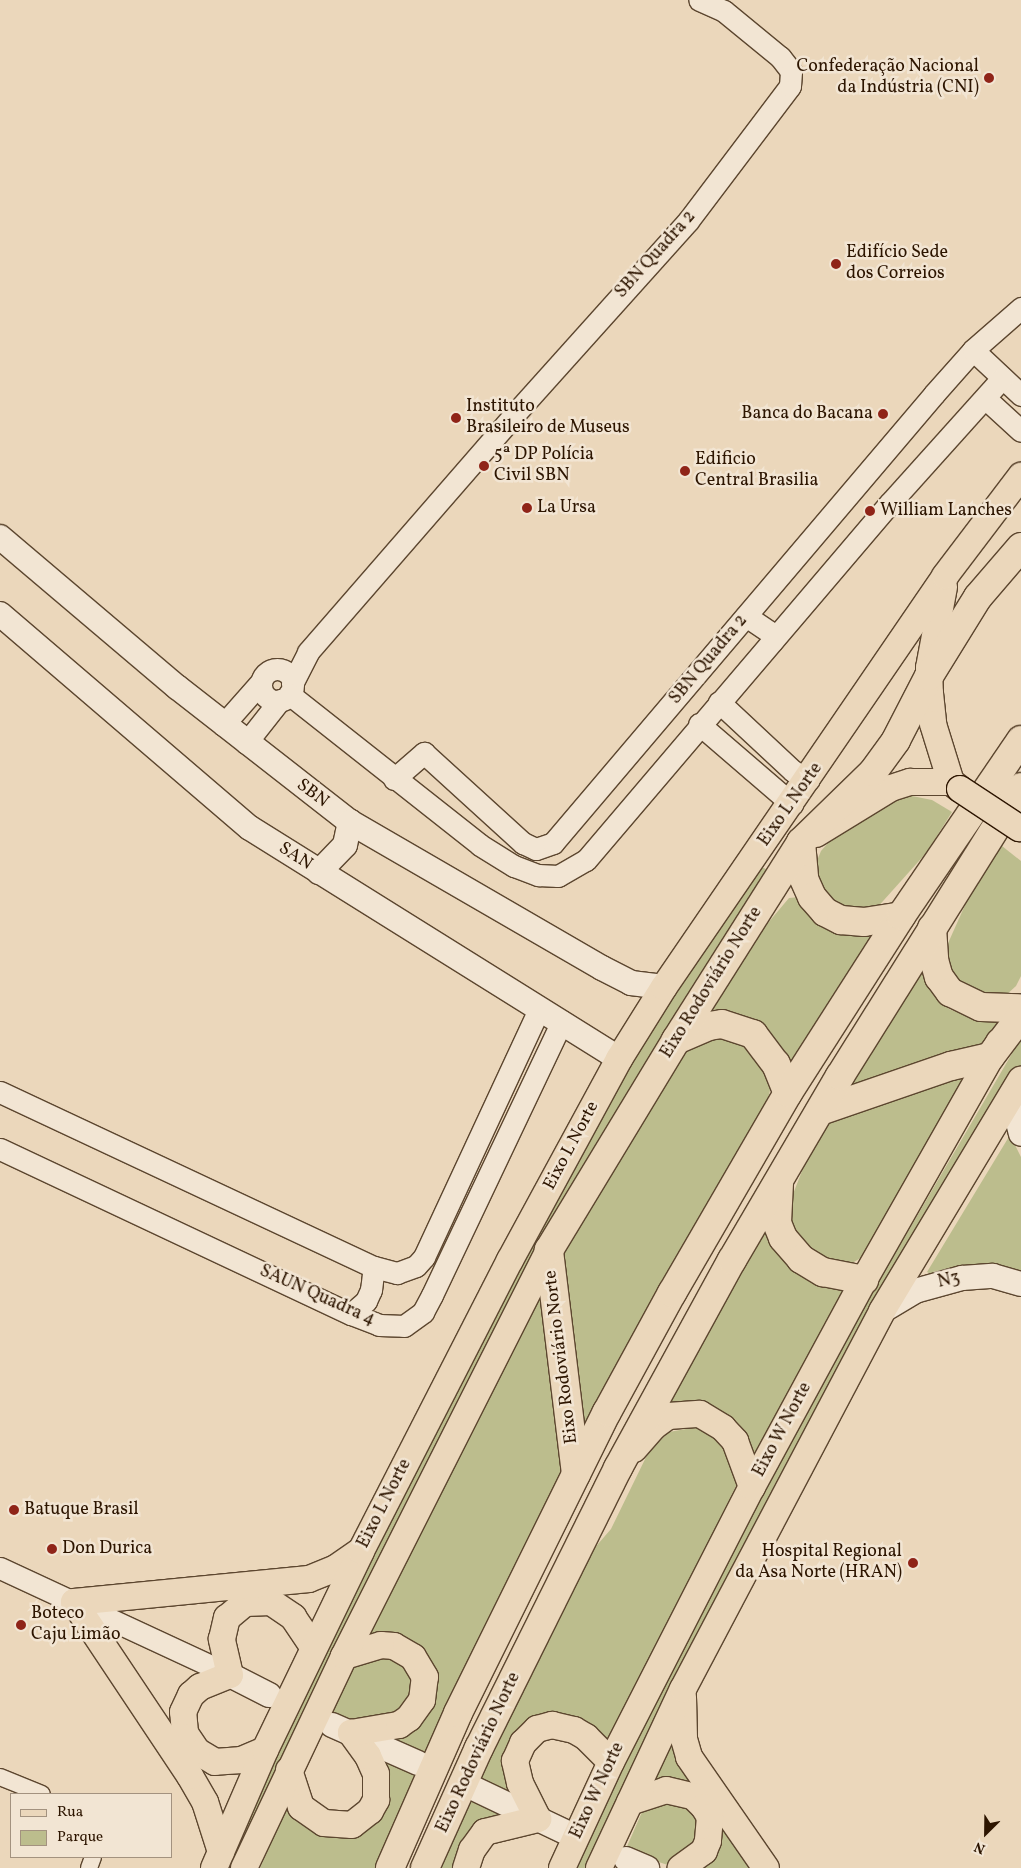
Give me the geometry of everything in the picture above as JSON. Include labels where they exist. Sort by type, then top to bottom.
[{"type":"highway","name":"Eixo Rodoviário Norte","points":[[576,1474],[549,1250],[676,1040],[800,842],[873,772],[896,740],[929,676],[978,597],[1021,547]]},
{"type":"highway","name":"Eixo Rodoviário Norte","points":[[390,1868],[458,1713],[576,1474],[672,1293],[788,1093],[901,916],[1021,740]]},
{"type":"highway","name":"Eixo Rodoviário Norte","points":[[425,1868],[479,1748],[618,1468],[780,1177],[932,928],[1021,787]]},
{"type":"highway","points":[[800,842],[804,878],[812,898],[825,912],[841,920],[864,922],[901,916]]},
{"type":"highway","points":[[820,1111],[951,1066],[990,1057],[1020,1009],[981,1006],[950,992],[939,976],[934,960],[932,928]]},
{"type":"highway","points":[[676,1040],[709,1026],[722,1024],[753,1034],[776,1064],[788,1093]]},
{"type":"highway","points":[[780,1177],[776,1209],[783,1238],[801,1259],[822,1272],[864,1280]]},
{"type":"main road","name":"Eixo L Norte","points":[[217,1860],[265,1750],[361,1551],[510,1260],[619,1059],[664,987],[809,780],[945,576],[1021,476]]},
{"type":"main road","name":"SBN","points":[[4,546],[223,725],[350,822],[602,968],[631,983],[664,987]]},
{"type":"main road","points":[[945,576],[929,676],[933,724],[956,786],[1020,829]]},
{"type":"main road","name":"SAN","points":[[0,614],[250,828],[562,1021],[619,1059]]},
{"type":"main road","name":"Eixo L Norte","points":[[800,842],[891,788],[910,782],[956,786]]},
{"type":"main road","points":[[319,872],[345,845],[350,822]]},
{"type":"main road","name":"Eixo W Norte","points":[[562,1868],[611,1762],[752,1487],[864,1280],[990,1057]]},
{"type":"main road","points":[[1020,1082],[1018,1122],[1021,1134]]},
{"type":"main road","name":"Eixo W Norte","points":[[599,1868],[683,1689],[882,1311],[1020,1082]]},
{"type":"main road","name":"Eixo L Norte","points":[[244,1868],[344,1656],[549,1250]]},
{"type":"main road","name":"N3","points":[[882,1311],[915,1291],[962,1278],[994,1276],[1021,1284]]},
{"type":"main road","points":[[618,1468],[653,1426],[668,1416],[700,1414],[723,1428],[735,1441],[752,1487]]},
{"type":"main road","points":[[217,1860],[214,1825],[190,1776],[74,1602],[309,1579],[336,1568],[361,1551]]},
{"type":"main road","points":[[230,1676],[224,1654],[223,1626],[234,1609],[245,1603],[260,1600],[282,1607],[302,1628],[314,1648]]},
{"type":"main road","points":[[342,1729],[399,1725],[409,1718],[422,1700],[425,1677],[413,1657],[394,1646],[381,1645],[344,1656]]},
{"type":"main road","points":[[265,1750],[242,1760],[215,1762],[206,1758],[188,1742],[183,1722],[189,1699],[200,1687],[230,1676],[269,1695]]},
{"type":"main road","points":[[683,1689],[683,1730],[689,1757],[766,1868]]},
{"type":"main road","points":[[538,1820],[516,1771],[517,1753],[530,1734],[543,1726],[563,1726],[586,1737],[611,1762]]},
{"type":"main road","points":[[342,1729],[418,1763]]},
{"type":"main road","points":[[289,1770],[301,1806],[311,1816],[340,1825],[363,1819],[376,1800],[376,1774],[368,1756],[342,1729]]},
{"type":"main road","points":[[475,1789],[563,1830]]},
{"type":"main road","points":[[630,1802],[666,1790],[693,1796],[704,1807],[710,1817],[708,1841],[704,1851],[681,1868]]},
{"type":"main road","points":[[466,1868],[472,1850],[485,1832],[538,1820]]},
{"type":"street","name":"SBN Quadra 2","points":[[246,743],[285,687],[291,659],[308,652],[513,416],[688,221],[786,92],[790,71],[780,57],[731,16],[699,0]]},
{"type":"street","name":"SBN Quadra 2","points":[[394,779],[424,754],[523,843],[536,849],[560,838],[972,350],[1021,308]]},
{"type":"street","points":[[972,350],[1021,395]]},
{"type":"street","name":"SBN Quadra 2","points":[[285,687],[394,779],[480,844],[514,866],[538,875],[558,876],[586,860],[699,724],[793,618],[910,480],[986,399],[1002,378]]},
{"type":"street","points":[[986,399],[1021,431]]},
{"type":"street","points":[[885,454],[891,464],[910,480]]},
{"type":"street","points":[[863,479],[880,490],[890,503]]},
{"type":"street","points":[[766,593],[793,618]]},
{"type":"street","points":[[746,616],[770,632],[773,641]]},
{"type":"street","points":[[223,725],[261,682],[268,671],[285,687]]},
{"type":"street","name":"SBN Quadra 2","points":[[719,702],[793,771],[809,780]]},
{"type":"street","name":"SBN Quadra 2","points":[[699,724],[792,804]]},
{"type":"street","points":[[628,757],[645,789]]},
{"type":"street","points":[[613,774],[645,789]]},
{"type":"street","points":[[0,1092],[374,1266],[397,1273],[408,1271],[416,1266],[424,1257],[539,1008]]},
{"type":"street","name":"SAUN Quadra 4","points":[[0,1149],[351,1314],[388,1326],[404,1326],[423,1312],[562,1021]]},
{"type":"street","points":[[351,1314],[366,1300],[371,1290],[374,1266]]},
{"type":"street","points":[[0,1568],[230,1676]]},
{"type":"street","points":[[0,1776],[40,1793]]},
{"type":"green space","points":[[907,795],[932,800],[952,812],[927,852],[875,910],[826,905],[814,868],[821,851],[843,826]]},
{"type":"green space","points":[[1002,846],[1021,861],[1021,976],[1016,986],[1005,996],[955,991],[945,950],[974,885]]},
{"type":"green space","points":[[760,866],[771,872],[649,1066],[235,1868],[223,1868],[401,1488],[635,1051]]},
{"type":"green space","points":[[800,897],[872,937],[791,1066],[705,1021],[731,967],[789,898]]},
{"type":"green space","points":[[925,960],[933,990],[949,1009],[972,1018],[998,1021],[904,1193],[870,1247],[859,1259],[847,1266],[797,1249],[788,1207],[809,1153]]},
{"type":"green space","points":[[730,1036],[746,1040],[772,1082],[767,1103],[424,1757],[381,1738],[431,1676],[362,1643],[483,1396],[633,1129],[685,1053],[705,1038]]},
{"type":"green space","points":[[1021,1038],[1021,1067],[967,1157],[590,1868],[576,1868],[647,1715],[830,1365]]},
{"type":"green space","points":[[1010,1135],[1021,1157],[1021,1276],[985,1266],[967,1265],[931,1274],[927,1272]]},
{"type":"green space","points":[[769,1219],[776,1248],[790,1268],[812,1279],[858,1280],[754,1471],[742,1438],[659,1417]]},
{"type":"green space","points":[[697,1427],[718,1436],[736,1472],[736,1486],[604,1753],[529,1729],[528,1807],[476,1782],[585,1559],[611,1529],[649,1451],[669,1432]]},
{"type":"green space","points":[[381,1653],[413,1667],[408,1710],[362,1722],[331,1713],[351,1668]]},
{"type":"green space","points":[[676,1725],[756,1868],[702,1868],[716,1817],[648,1792]]},
{"type":"green space","points":[[371,1753],[417,1775],[376,1868],[260,1868],[290,1800],[362,1828]]},
{"type":"green space","points":[[468,1800],[515,1819],[464,1868],[438,1868]]},
{"type":"green space","points":[[683,1800],[708,1825],[674,1867],[625,1851],[642,1812],[650,1803]]},
{"type":"tunnel","points":[[563,1831],[624,1858]]},
{"type":"place","name":"Confederação Nacional da Indústria (CNI)","points":[[989,78]]},
{"type":"place","name":"Edifício Sede dos Correios","points":[[836,264]]},
{"type":"place","name":"Banca do Bacana","points":[[883,414]]},
{"type":"place","name":"Instituto Brasileiro de Museus","points":[[456,418]]},
{"type":"place","name":"5ª DP Polícia Civil SBN","points":[[484,466]]},
{"type":"place","name":"Edificio Central Brasilia","points":[[685,471]]},
{"type":"place","name":"La Ursa","points":[[527,508]]},
{"type":"place","name":"William Lanches","points":[[870,511]]},
{"type":"place","name":"Batuque Brasil","points":[[14,1510]]},
{"type":"place","name":"Don Durica","points":[[52,1549]]},
{"type":"place","name":"Hospital Regional da Asa Norte (HRAN)","points":[[913,1563]]},
{"type":"place","name":"Boteco Caju Limão","points":[[21,1625]]}]
